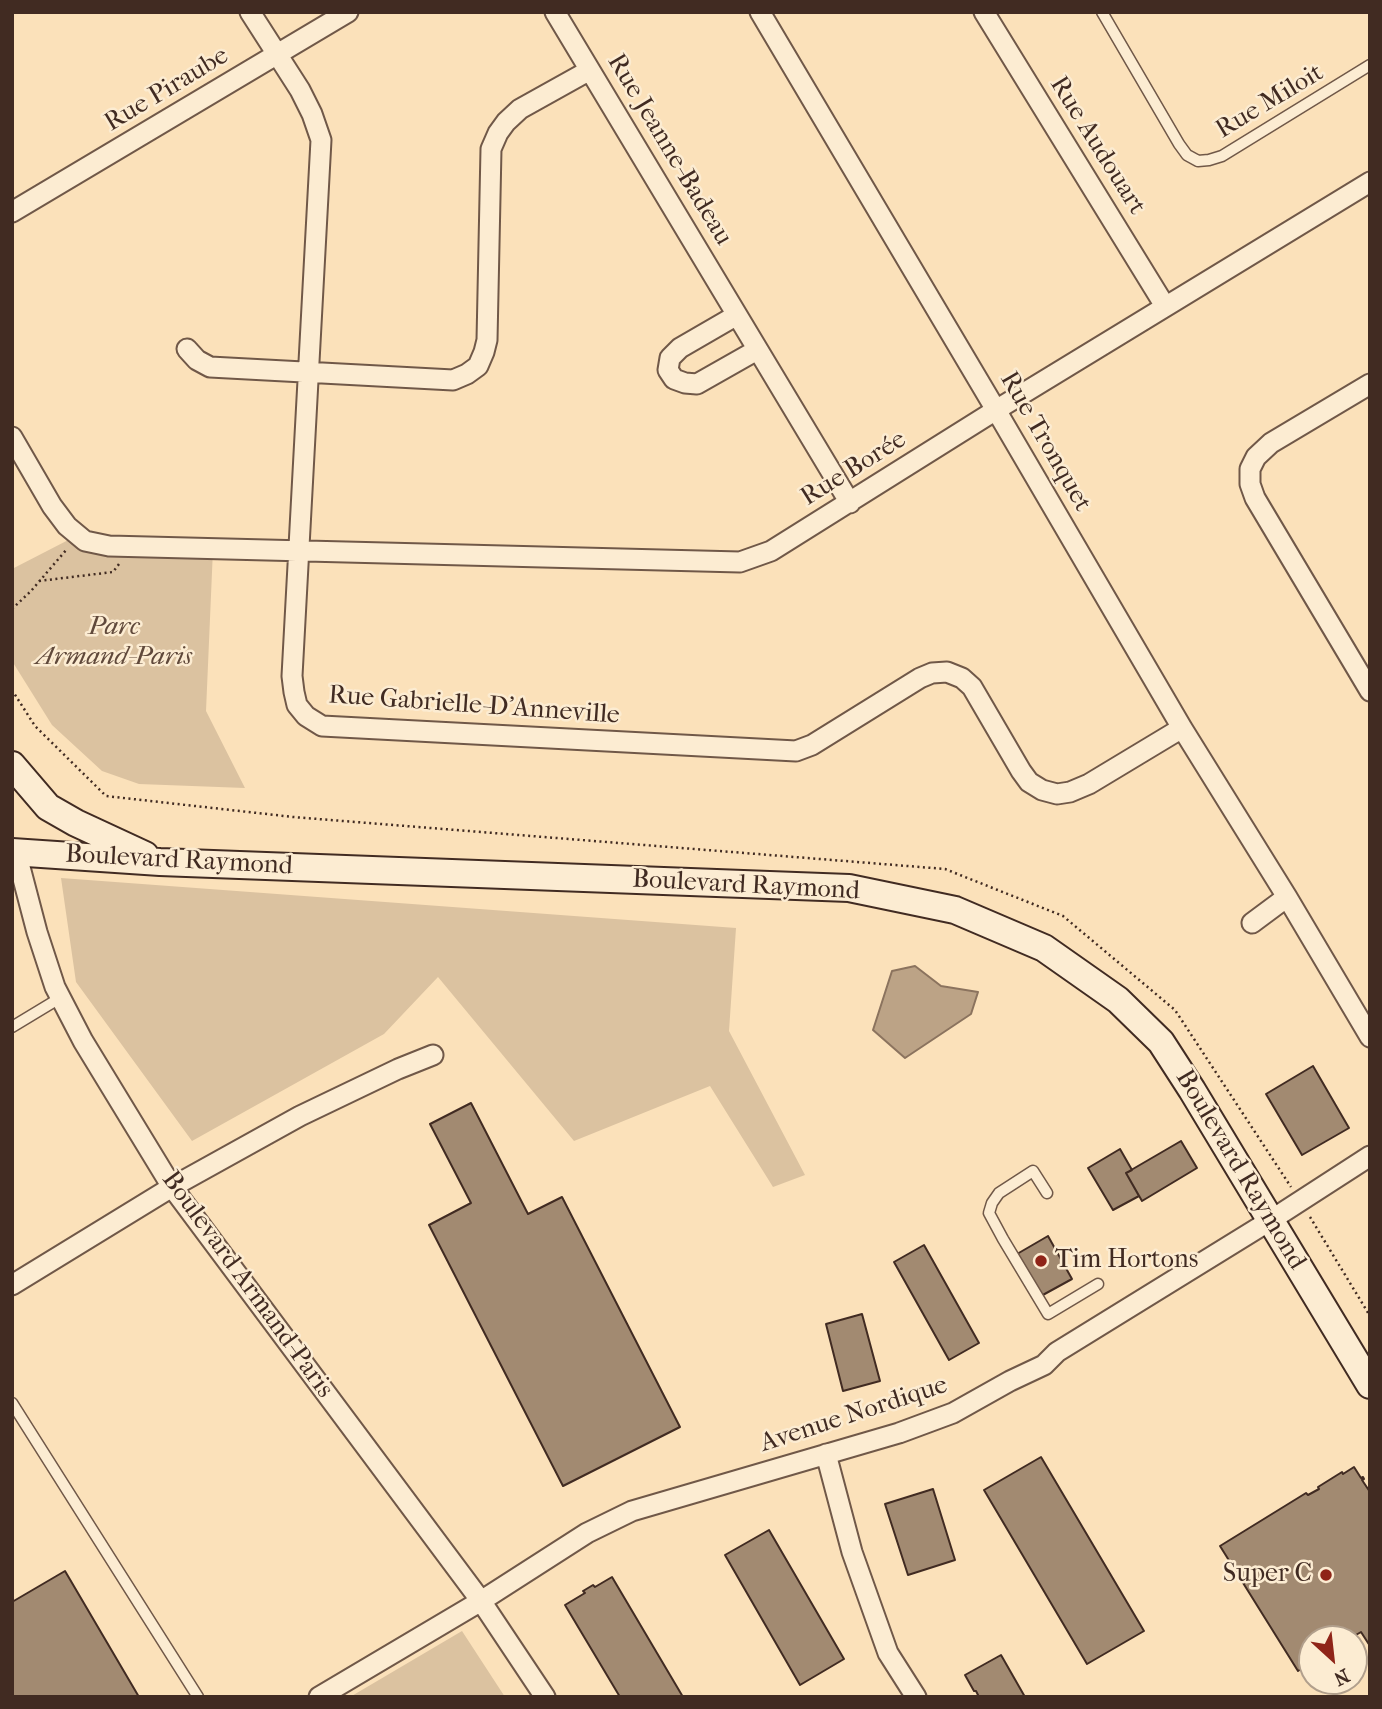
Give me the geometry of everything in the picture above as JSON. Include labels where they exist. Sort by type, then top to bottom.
[{"type":"street","name":"Rue Gabrielle-D'Anneville","points":[[250,12],[300,90],[321,140],[292,676],[297,705],[306,716],[322,726],[796,751],[813,745],[920,678],[932,673],[947,672],[962,678],[972,687],[1029,782],[1042,790],[1057,794],[1070,792],[1089,783],[1182,728]]},
{"type":"street","name":"Rue Piraube","points":[[12,212],[348,12]]},
{"type":"street","name":"Rue Jeanne-Badeau","points":[[555,12],[850,503]]},
{"type":"street","name":"Rue Tronquet","points":[[760,12],[1182,728],[1370,1037]]},
{"type":"street","name":"Rue Audouart","points":[[984,12],[1165,306]]},
{"type":"street","points":[[187,349],[197,360],[210,367],[453,380],[467,374],[478,366],[487,340],[491,149],[498,133],[520,108],[590,70]]},
{"type":"street","name":"Rue Borée","points":[[299,551],[740,562],[771,551],[1370,182]]},
{"type":"street","points":[[737,316],[680,348],[670,358],[668,370],[674,379],[697,384],[757,350]]},
{"type":"street","points":[[1370,384],[1271,443],[1256,457],[1250,469],[1250,484],[1255,498],[1370,691]]},
{"type":"street","points":[[12,437],[52,506],[85,541],[109,546],[299,551]]},
{"type":"street","points":[[12,765],[48,807],[160,862]]},
{"type":"street","name":"Boulevard Raymond","points":[[13,848],[160,862],[849,888],[955,910],[1044,948],[1118,1000],[1161,1042],[1370,1385]]},
{"type":"street","name":"Boulevard Armand-Paris","points":[[13,848],[37,932],[60,998],[83,1041],[172,1187],[481,1601],[545,1697]]},
{"type":"street","points":[[1252,923],[1287,897]]},
{"type":"street","points":[[12,1285],[172,1187],[300,1116],[433,1055]]},
{"type":"street","name":"Avenue Nordique","points":[[319,1697],[481,1601],[587,1533],[632,1511],[900,1433],[953,1413],[1044,1365],[1057,1352],[1370,1156]]},
{"type":"street","points":[[826,1454],[852,1552],[888,1653],[916,1697]]},
{"type":"lane","name":"Rue Miloit","points":[[1101,12],[1179,144],[1187,155],[1198,161],[1222,156],[1370,65]]},
{"type":"lane","points":[[12,1027],[60,998]]},
{"type":"lane","points":[[1047,1193],[1033,1171],[999,1193],[989,1213],[1048,1314],[1098,1284]]},
{"type":"lane","points":[[12,1403],[198,1697]]},
{"type":"path","points":[[12,609],[78,536]]},
{"type":"path","points":[[39,581],[113,572],[131,547]]},
{"type":"path","points":[[12,690],[35,726],[106,796],[293,817],[945,869],[1063,916],[1175,1010],[1300,1201],[1370,1315]]},
{"type":"green space","name":"Parc Armand-Paris","points":[[78,535],[213,549],[206,711],[245,788],[139,784],[102,771],[52,725],[12,661],[12,569]]},
{"type":"green space","points":[[61,878],[736,928],[729,1031],[805,1175],[773,1187],[710,1086],[574,1141],[438,977],[384,1034],[192,1141],[76,982]]},
{"type":"green space","points":[[462,1631],[505,1697],[350,1697]]},
{"type":"shaded area","points":[[915,966],[941,986],[978,992],[971,1014],[905,1058],[873,1030],[892,971]]},
{"type":"building","points":[[1313,1066],[1349,1128],[1302,1155],[1266,1094]]},
{"type":"building","points":[[471,1103],[528,1214],[562,1197],[680,1427],[563,1486],[429,1225],[471,1203],[430,1124]]},
{"type":"building","points":[[1181,1141],[1197,1168],[1142,1201],[1126,1173]]},
{"type":"building","points":[[1120,1149],[1132,1170],[1126,1173],[1139,1196],[1113,1210],[1088,1168]]},
{"type":"building","points":[[1048,1236],[1072,1279],[1041,1296],[1017,1254]]},
{"type":"building","points":[[924,1245],[979,1343],[949,1360],[894,1262]]},
{"type":"building","points":[[862,1314],[880,1381],[843,1391],[826,1324]]},
{"type":"building","points":[[1041,1457],[1144,1631],[1087,1664],[984,1490]]},
{"type":"building","points":[[1354,1467],[1361,1478],[1363,1477],[1362,1480],[1370,1492],[1370,1646],[1368,1625],[1298,1625],[1298,1671],[1220,1546],[1306,1493],[1308,1495],[1342,1472],[1343,1474]]},
{"type":"building","points":[[933,1489],[955,1560],[908,1575],[885,1504]]},
{"type":"building","points":[[769,1530],[844,1659],[800,1685],[725,1555]]},
{"type":"building","points":[[65,1571],[139,1697],[12,1697],[12,1602]]},
{"type":"building","points":[[612,1577],[683,1697],[620,1697],[565,1605],[593,1585],[595,1587]]},
{"type":"building","points":[[1001,1655],[1025,1697],[979,1697],[974,1691],[965,1675]]},
{"type":"place","name":"Tim Hortons","points":[[1041,1261]]},
{"type":"place","name":"Super C","points":[[1326,1575]]}]
